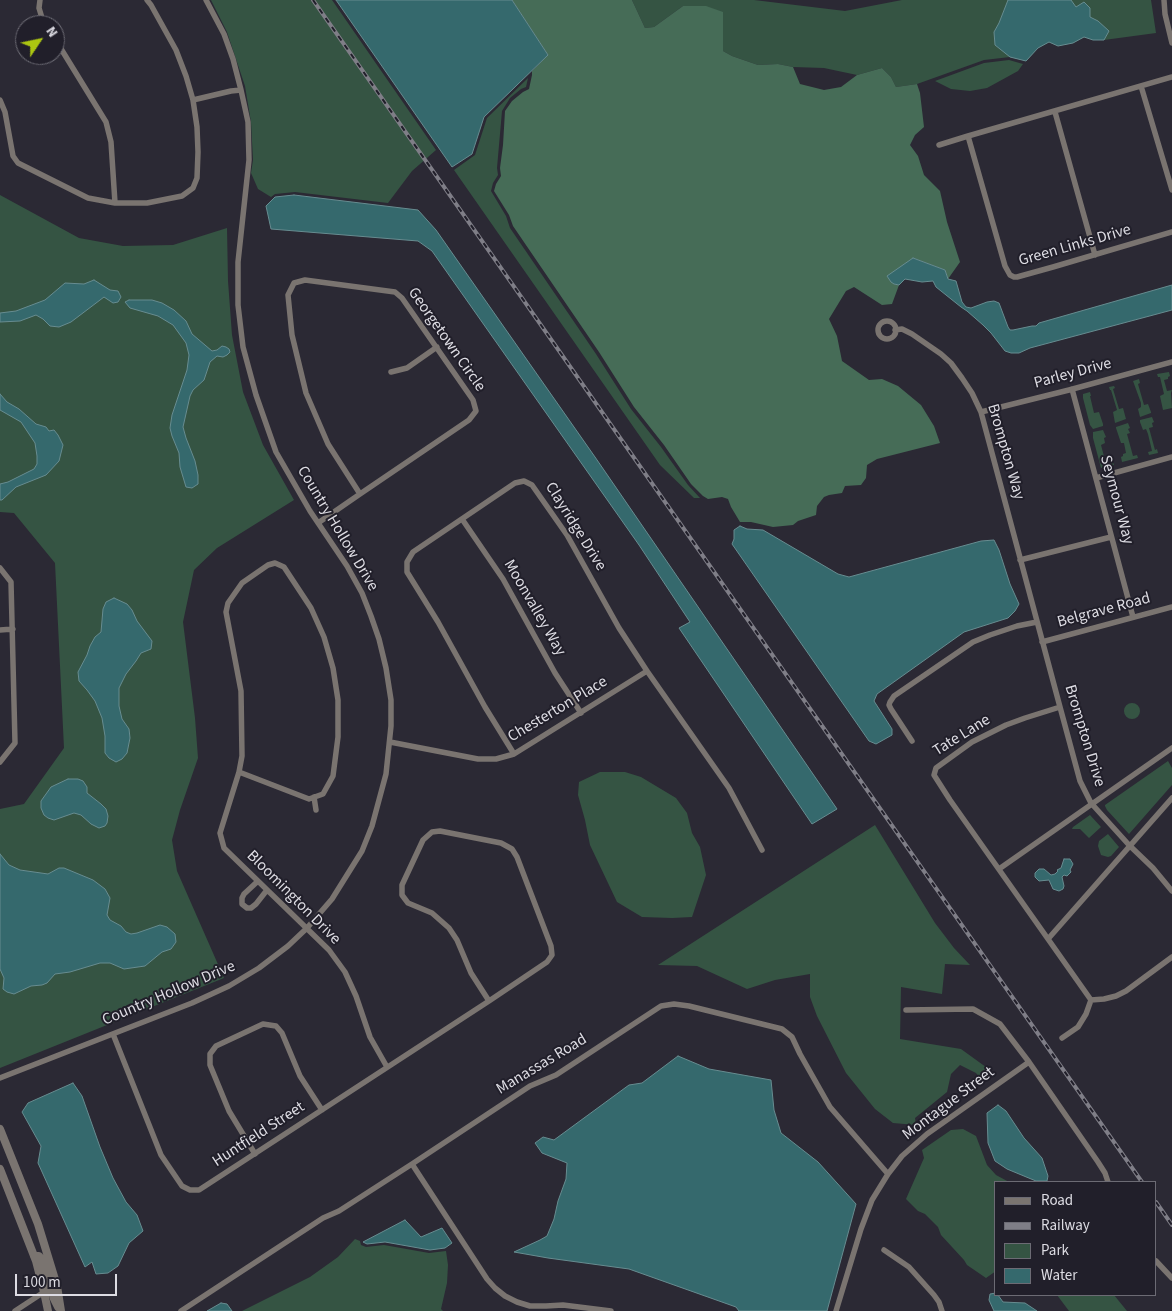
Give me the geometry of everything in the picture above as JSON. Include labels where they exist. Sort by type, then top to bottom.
[{"type":"street","points":[[40,0],[39,8],[41,15]]},
{"type":"street","points":[[0,100],[5,112],[13,156],[18,163],[88,198],[115,203],[147,203],[182,196],[193,188],[197,178],[197,127],[193,100],[176,50],[147,0]]},
{"type":"street","name":"Country Hollow Drive","points":[[0,1078],[192,1003],[229,986],[259,968],[288,946],[307,928],[332,899],[362,851],[372,826],[386,774],[390,742],[391,700],[379,639],[362,593],[276,452],[256,395],[243,348],[238,306],[238,262],[249,160],[248,122],[233,59],[224,34],[206,0]]},
{"type":"street","points":[[1164,0],[1165,14],[1172,43]]},
{"type":"street","points":[[65,55],[106,122],[111,142],[115,203]]},
{"type":"street","points":[[939,145],[1172,77]]},
{"type":"street","points":[[1141,86],[1172,190]]},
{"type":"street","points":[[193,100],[241,90]]},
{"type":"street","points":[[1055,112],[1096,255]]},
{"type":"street","name":"Green Links Drive","points":[[968,136],[1005,266],[1010,275],[1017,277],[1172,232]]},
{"type":"street","name":"Georgetown Circle","points":[[318,523],[469,420],[476,411],[474,400],[402,298],[395,292],[305,280],[294,283],[288,295],[290,319],[306,393],[328,444],[360,494]]},
{"type":"street","name":"Brompton Way","points":[[895,330],[902,329],[912,334],[941,354],[951,364],[972,393],[982,412],[1020,560]]},
{"type":"street","points":[[391,372],[407,368],[437,347]]},
{"type":"street","name":"Parley Drive","points":[[982,412],[1172,362]]},
{"type":"street","name":"Seymour Way","points":[[1072,389],[1133,617]]},
{"type":"street","points":[[1096,478],[1172,457]]},
{"type":"street","name":"Clayridge Drive","points":[[514,754],[407,572],[407,562],[413,552],[515,483],[524,481],[532,485],[567,535],[619,628],[647,671],[730,788],[762,850]]},
{"type":"street","name":"Moonvalley Way","points":[[462,519],[503,579],[555,673],[581,713]]},
{"type":"street","points":[[1020,560],[1111,537]]},
{"type":"street","name":"Brompton Drive","points":[[1020,560],[1080,781],[1092,803],[1172,891]]},
{"type":"street","name":"Bloomington Drive","points":[[314,797],[323,794],[333,776],[338,737],[338,700],[333,668],[324,637],[311,608],[284,567],[275,563],[268,564],[242,582],[228,603],[226,612],[240,691],[242,756],[239,772],[220,833],[224,848],[329,950],[345,972],[356,996],[370,1037],[387,1067]]},
{"type":"street","points":[[0,568],[11,582],[15,743],[0,762]]},
{"type":"street","name":"Belgrave Road","points":[[1042,642],[1172,607]]},
{"type":"street","points":[[912,741],[891,709],[890,702],[894,696],[973,642],[997,632],[1037,622]]},
{"type":"street","points":[[0,630],[13,629]]},
{"type":"street","name":"Chesterton Place","points":[[390,742],[478,759],[496,759],[514,754],[647,671]]},
{"type":"street","name":"Tate Lane","points":[[1048,939],[934,775],[936,768],[972,742],[1025,718],[1060,707]]},
{"type":"street","points":[[999,869],[1172,748]]},
{"type":"street","points":[[239,772],[309,799],[314,797],[316,810]]},
{"type":"street","points":[[1091,1000],[1048,939],[1172,798]]},
{"type":"street","name":"Huntfield Street","points":[[113,1034],[161,1155],[182,1186],[190,1190],[199,1190],[489,1001],[547,962],[552,955],[552,946],[517,857],[512,849],[501,844],[440,831],[432,832],[423,840],[402,885],[402,895],[408,903],[432,913],[450,928],[471,973],[489,1001]]},
{"type":"street","points":[[258,881],[244,894],[242,904],[247,908],[251,908],[267,890]]},
{"type":"street","points":[[1091,1000],[1104,999],[1126,992],[1172,957]]},
{"type":"street","points":[[1062,1038],[1078,1027],[1086,1014],[1091,1000]]},
{"type":"street","name":"Manassas Road","points":[[181,1311],[323,1218],[339,1211],[412,1164],[530,1086],[556,1075],[661,1006],[674,1004],[689,1006],[782,1029],[792,1037],[830,1107],[888,1174]]},
{"type":"street","points":[[906,1010],[973,1009],[1000,1024],[1029,1062],[1098,1162],[1108,1181]]},
{"type":"street","points":[[256,1154],[229,1111],[210,1065],[210,1054],[216,1046],[263,1024],[276,1026],[282,1033],[300,1076],[322,1110]]},
{"type":"street","name":"Montague Street","points":[[836,1311],[860,1229],[872,1200],[888,1174],[902,1156],[927,1134],[1029,1062]]},
{"type":"street","points":[[0,1129],[38,1224],[58,1286],[60,1311]]},
{"type":"street","points":[[412,1164],[487,1279],[505,1296],[530,1306],[563,1305],[611,1311]]},
{"type":"street","points":[[0,1169],[34,1256],[48,1311]]},
{"type":"street","points":[[884,1250],[909,1267],[934,1295],[942,1311]]},
{"type":"street","points":[[34,1256],[39,1256],[43,1261],[54,1299],[60,1311]]},
{"type":"street","points":[[1157,1262],[1172,1278]]},
{"type":"street","points":[[15,1311],[44,1292]]},
{"type":"green space","points":[[211,0],[332,0],[436,150],[412,171],[388,203],[295,192],[275,194],[271,197],[258,189],[251,173],[253,160],[251,122],[245,86],[227,32]]},
{"type":"green space","points":[[632,0],[754,0],[845,11],[902,0],[1151,0],[1156,33],[1104,40],[1093,40],[1084,37],[1073,43],[1058,46],[1049,42],[1038,48],[1026,61],[1010,57],[984,60],[917,84],[896,87],[891,77],[882,68],[857,75],[824,68],[793,67],[778,64],[758,65],[732,56],[723,51],[683,6],[654,27],[645,28]]},
{"type":"green space","points":[[1009,60],[1023,64],[1018,71],[987,88],[970,91],[951,89],[935,81],[984,63]]},
{"type":"green space","points":[[528,78],[526,87],[510,98],[502,111],[498,175],[491,191],[506,216],[510,228],[631,409],[688,485],[700,498],[694,498],[660,465],[454,170],[475,155],[487,118]]},
{"type":"green space","points":[[0,195],[79,238],[123,246],[173,245],[227,228],[232,335],[243,392],[263,445],[294,500],[217,548],[194,570],[183,622],[198,758],[172,840],[177,871],[224,978],[0,1068],[0,809],[24,804],[64,748],[55,563],[14,513],[0,512]]},
{"type":"green space","points":[[1169,372],[1170,376],[1164,380],[1167,391],[1172,390],[1172,408],[1163,410],[1160,396],[1164,394],[1160,377],[1157,374]]},
{"type":"green space","points":[[1139,379],[1140,383],[1138,384],[1144,405],[1148,404],[1151,412],[1140,417],[1138,409],[1141,407],[1141,403],[1133,381]]},
{"type":"green space","points":[[1114,386],[1115,388],[1113,389],[1119,409],[1123,408],[1126,419],[1115,423],[1113,412],[1117,410],[1109,387]]},
{"type":"green space","points":[[1090,392],[1094,413],[1099,412],[1103,424],[1103,426],[1093,429],[1090,425],[1083,398],[1083,394]]},
{"type":"green space","points":[[1152,417],[1153,427],[1149,428],[1155,450],[1157,449],[1158,453],[1149,455],[1148,452],[1152,451],[1148,434],[1146,429],[1143,430],[1140,420]]},
{"type":"green space","points":[[1128,423],[1130,433],[1127,434],[1133,456],[1137,455],[1138,458],[1122,462],[1121,457],[1126,453],[1124,443],[1121,443],[1116,427]]},
{"type":"green space","points":[[1103,430],[1106,437],[1104,438],[1105,443],[1101,445],[1106,464],[1113,462],[1114,465],[1101,468],[1093,432]]},
{"type":"green space","points":[[1132,703],[1140,711],[1132,719],[1124,711]]},
{"type":"green space","points":[[1168,761],[1172,768],[1172,785],[1129,834],[1107,810],[1105,805]]},
{"type":"green space","points":[[600,772],[625,772],[641,777],[676,798],[687,813],[692,833],[700,847],[706,875],[692,917],[642,917],[617,902],[590,845],[578,795],[579,782]]},
{"type":"green space","points":[[1090,815],[1101,827],[1089,838],[1080,829],[1072,829]]},
{"type":"green space","points":[[875,825],[935,923],[970,965],[945,964],[942,994],[901,987],[900,1039],[961,1049],[990,1070],[981,1079],[976,1073],[960,1065],[951,1074],[947,1092],[915,1118],[916,1125],[893,1123],[875,1109],[846,1073],[817,1016],[810,997],[810,974],[775,980],[747,989],[697,966],[658,965]]},
{"type":"green space","points":[[1108,834],[1119,847],[1108,857],[1101,855],[1098,846],[1099,841]]},
{"type":"green space","points":[[963,1129],[976,1136],[987,1165],[996,1175],[1007,1181],[994,1181],[994,1272],[986,1278],[967,1265],[941,1235],[938,1227],[906,1199],[924,1158],[922,1150],[951,1130]]},
{"type":"green space","points":[[355,1239],[366,1247],[384,1245],[429,1253],[446,1251],[448,1265],[447,1283],[441,1309],[443,1311],[242,1311],[310,1277],[338,1257]]},
{"type":"green space","points":[[1058,1296],[1115,1296],[1127,1311],[1069,1311]]},
{"type":"shaded area","points":[[512,0],[632,0],[645,28],[654,27],[683,6],[706,6],[723,12],[723,51],[758,65],[778,64],[793,67],[800,84],[824,90],[841,87],[857,75],[882,68],[891,77],[896,87],[917,84],[920,93],[924,127],[915,135],[910,145],[918,156],[924,175],[940,191],[947,222],[960,262],[948,279],[945,270],[913,258],[894,284],[899,285],[892,304],[882,305],[854,287],[846,291],[829,319],[837,336],[842,361],[869,380],[882,379],[898,386],[921,405],[934,426],[940,443],[877,459],[867,465],[866,478],[861,485],[845,486],[842,493],[824,497],[817,506],[816,515],[798,521],[793,525],[773,527],[751,522],[740,522],[728,499],[722,497],[708,499],[691,484],[664,445],[634,407],[513,226],[509,215],[494,191],[501,176],[505,111],[512,101],[529,89],[532,71],[548,55]]},
{"type":"water","points":[[336,0],[512,0],[548,55],[484,117],[472,154],[452,167]]},
{"type":"water","points":[[1008,0],[1071,0],[1076,7],[1084,2],[1090,8],[1090,17],[1098,21],[1109,31],[1104,40],[1093,40],[1084,37],[1073,43],[1058,46],[1049,42],[1038,48],[1026,61],[1010,57],[995,45],[994,32]]},
{"type":"water","points":[[294,195],[418,210],[436,230],[837,809],[812,824],[679,628],[690,622],[639,545],[432,251],[418,241],[271,229],[266,206],[275,197]]},
{"type":"water","points":[[913,258],[945,270],[948,279],[956,281],[962,302],[966,307],[971,308],[994,301],[999,303],[1010,330],[1036,326],[1039,323],[1172,285],[1172,310],[1030,348],[1019,353],[1011,353],[1005,351],[983,325],[936,287],[933,281],[922,282],[905,279],[899,285],[891,282],[887,276]]},
{"type":"water","points":[[94,280],[110,290],[118,291],[121,297],[118,302],[113,303],[104,297],[71,322],[59,327],[50,326],[36,315],[20,321],[0,322],[0,313],[16,311],[45,300],[65,283],[84,284]]},
{"type":"water","points":[[129,300],[152,300],[162,303],[174,310],[186,321],[192,334],[212,351],[222,346],[229,349],[230,352],[227,355],[223,357],[217,356],[210,362],[204,380],[193,390],[190,396],[183,427],[198,475],[198,484],[192,488],[186,487],[180,467],[179,453],[170,428],[172,415],[187,370],[189,355],[186,343],[173,325],[158,316],[130,308],[125,302]]},
{"type":"water","points":[[0,394],[7,402],[19,409],[36,424],[46,427],[49,431],[54,430],[63,445],[59,461],[46,475],[16,487],[2,500],[0,500],[0,484],[34,469],[37,464],[37,456],[35,443],[21,422],[0,410]]},
{"type":"water","points":[[740,526],[747,529],[763,530],[838,574],[849,577],[981,541],[994,540],[1019,604],[1008,618],[964,632],[877,694],[874,701],[892,729],[892,735],[876,744],[869,741],[732,544],[734,530]]},
{"type":"water","points":[[114,598],[127,604],[152,641],[151,649],[141,653],[126,674],[119,688],[119,706],[122,719],[129,729],[130,738],[127,753],[116,762],[105,753],[102,718],[95,701],[79,681],[78,672],[95,637],[101,632],[103,609],[106,602]]},
{"type":"water","points":[[68,779],[83,781],[87,787],[87,793],[106,809],[108,816],[105,826],[99,828],[81,815],[74,813],[54,820],[44,815],[41,801],[51,787]]},
{"type":"water","points":[[0,854],[9,865],[20,870],[48,874],[59,868],[64,868],[93,880],[105,889],[110,898],[107,915],[110,920],[121,926],[126,932],[131,934],[137,933],[160,925],[167,927],[175,934],[176,942],[171,949],[162,952],[145,966],[124,969],[110,963],[100,963],[70,972],[55,974],[47,983],[31,986],[14,994],[7,992],[3,989],[4,978],[0,969]]},
{"type":"water","points":[[1064,859],[1070,859],[1073,864],[1071,872],[1067,876],[1064,875],[1062,877],[1063,889],[1059,891],[1053,889],[1049,880],[1039,881],[1035,877],[1035,873],[1039,869],[1044,869],[1051,875],[1055,874],[1061,868]]},
{"type":"water","points":[[678,1056],[709,1069],[771,1080],[774,1110],[781,1133],[818,1162],[856,1204],[827,1311],[739,1311],[736,1307],[629,1269],[514,1252],[547,1236],[566,1179],[567,1163],[542,1153],[535,1143],[543,1137],[554,1140],[629,1085],[642,1083]]},
{"type":"water","points":[[73,1083],[82,1096],[113,1178],[126,1202],[137,1215],[143,1231],[129,1243],[118,1266],[108,1273],[96,1274],[92,1262],[85,1267],[38,1163],[41,1146],[22,1112],[28,1103]]},
{"type":"water","points":[[998,1105],[1006,1111],[1024,1138],[1042,1158],[1048,1176],[1047,1181],[1036,1181],[1007,1169],[995,1161],[988,1143],[987,1113]]},
{"type":"water","points":[[405,1220],[421,1237],[442,1228],[452,1243],[445,1248],[430,1250],[385,1242],[367,1244],[363,1242]]},
{"type":"water","points":[[994,1293],[994,1296],[999,1296],[1003,1302],[1025,1303],[1037,1311],[994,1311],[989,1300],[990,1294]]},
{"type":"water","points":[[221,1303],[227,1304],[232,1311],[207,1311]]},
{"type":"railway","points":[[313,0],[1141,1181]]},
{"type":"railway","points":[[1157,1203],[1172,1225]]}]
